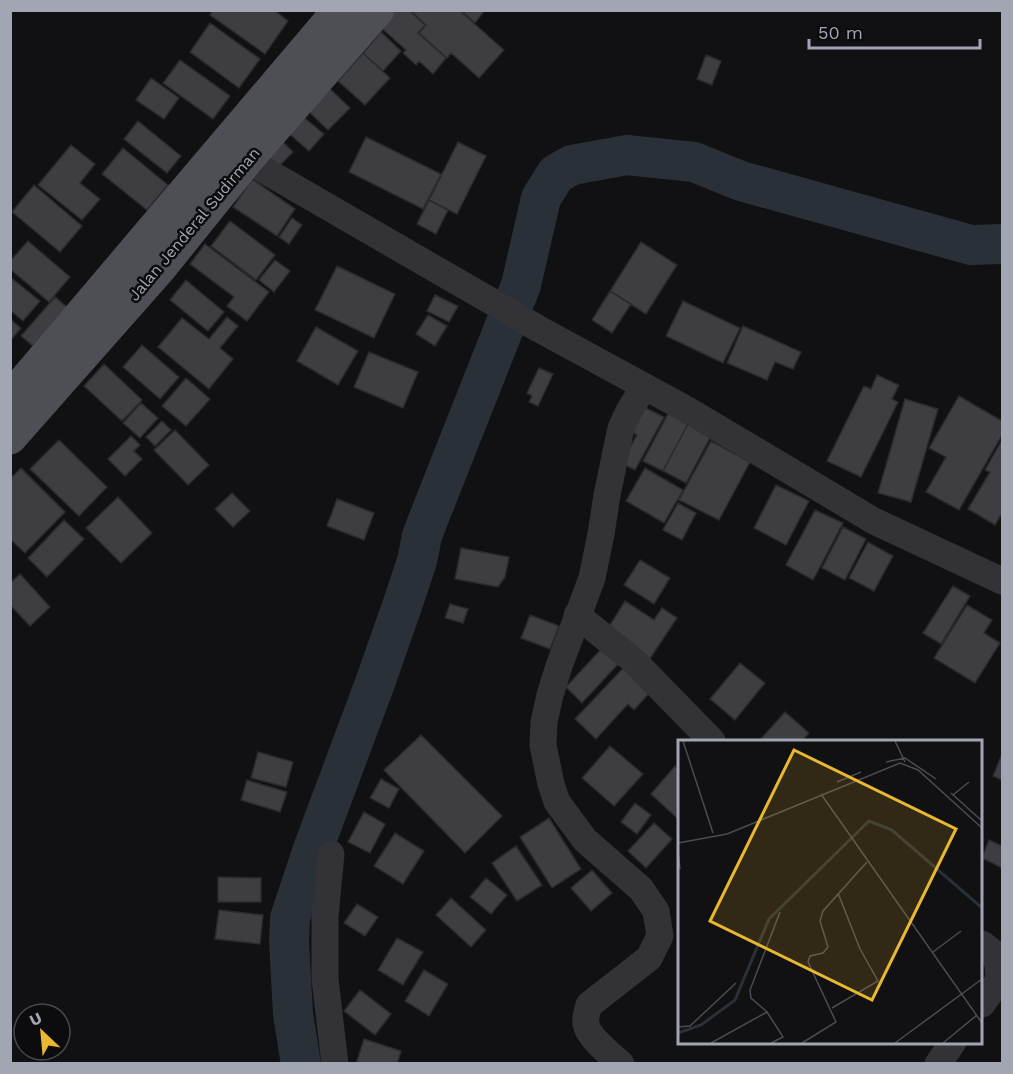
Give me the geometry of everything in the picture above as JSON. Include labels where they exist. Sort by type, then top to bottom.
[{"type":"main road","name":"Jalan Jenderal Sudirman","points":[[10,398],[339,10]]},
{"type":"main road","name":"Jalan Jenderal Sudirman","points":[[10,438],[161,267],[247,159],[368,14]]},
{"type":"street","points":[[247,159],[539,329],[714,425],[874,521],[1002,581]]},
{"type":"street","points":[[621,1064],[593,1038],[586,1026],[589,1005],[649,957],[660,936],[656,911],[641,889],[585,840],[557,802],[543,745],[544,722],[550,695],[592,578],[621,428],[644,387]]},
{"type":"street","points":[[577,615],[634,661],[711,740]]},
{"type":"street","points":[[331,854],[325,917],[325,979],[334,1064]]},
{"type":"street","points":[[983,945],[991,951],[998,963],[999,980],[983,1001]]},
{"type":"street","points":[[938,1064],[952,1044]]},
{"type":"building","points":[[213,10],[274,10],[288,21],[265,54],[210,15]]},
{"type":"building","points":[[393,10],[409,10],[425,25],[418,33],[446,58],[433,74],[419,61],[416,65],[403,53],[406,50],[379,26]]},
{"type":"building","points":[[410,10],[459,10],[504,50],[479,78],[451,53],[447,58],[419,33],[426,25]]},
{"type":"building","points":[[461,10],[485,10],[475,23]]},
{"type":"building","points":[[210,23],[260,59],[239,88],[190,52]]},
{"type":"building","points":[[381,32],[401,51],[383,71],[363,53]]},
{"type":"building","points":[[363,53],[390,78],[365,105],[338,81]]},
{"type":"building","points":[[706,55],[721,61],[712,85],[697,79]]},
{"type":"building","points":[[180,60],[230,96],[213,119],[163,83]]},
{"type":"building","points":[[151,78],[179,98],[164,119],[136,100]]},
{"type":"building","points":[[325,84],[350,108],[328,130],[303,106]]},
{"type":"building","points":[[301,115],[324,134],[309,151],[286,131]]},
{"type":"building","points":[[138,121],[181,156],[167,173],[124,139]]},
{"type":"building","points":[[275,134],[293,152],[277,168],[258,150]]},
{"type":"building","points":[[366,137],[441,174],[423,209],[349,172]]},
{"type":"building","points":[[458,142],[486,156],[457,214],[429,200]]},
{"type":"building","points":[[71,145],[95,164],[80,183],[100,199],[82,220],[38,185]]},
{"type":"building","points":[[123,148],[168,185],[147,210],[102,174]]},
{"type":"building","points":[[252,179],[295,209],[277,236],[233,207]]},
{"type":"building","points":[[34,185],[82,226],[60,252],[12,212]]},
{"type":"building","points":[[429,200],[448,210],[436,234],[417,224]]},
{"type":"building","points":[[292,218],[302,225],[289,244],[279,237]]},
{"type":"building","points":[[230,221],[275,255],[256,280],[211,246]]},
{"type":"building","points":[[28,241],[70,277],[49,302],[10,269],[10,261]]},
{"type":"building","points":[[641,242],[677,265],[646,314],[610,291]]},
{"type":"building","points":[[205,244],[269,292],[247,321],[227,306],[234,297],[190,264]]},
{"type":"building","points":[[275,260],[290,271],[274,292],[259,280]]},
{"type":"building","points":[[337,266],[395,294],[374,338],[315,310]]},
{"type":"building","points":[[10,277],[40,301],[23,321],[10,310]]},
{"type":"building","points":[[186,280],[224,312],[208,331],[170,300]]},
{"type":"building","points":[[610,291],[631,304],[612,333],[592,320]]},
{"type":"building","points":[[435,295],[458,306],[449,322],[427,311]]},
{"type":"building","points":[[55,297],[67,307],[33,346],[21,336]]},
{"type":"building","points":[[683,301],[740,328],[723,363],[666,336]]},
{"type":"building","points":[[428,315],[447,326],[435,346],[416,334]]},
{"type":"building","points":[[227,317],[238,326],[220,348],[233,359],[209,389],[158,347],[182,318],[209,339]]},
{"type":"building","points":[[10,319],[21,328],[10,341]]},
{"type":"building","points":[[743,326],[801,352],[793,369],[775,362],[767,380],[727,363]]},
{"type":"building","points":[[316,327],[358,351],[338,385],[297,361]]},
{"type":"building","points":[[142,345],[179,377],[160,399],[123,367]]},
{"type":"building","points":[[369,352],[418,372],[403,408],[354,387]]},
{"type":"building","points":[[104,364],[142,400],[122,421],[84,386]]},
{"type":"building","points":[[539,368],[553,374],[538,406],[529,402],[532,396],[527,393]]},
{"type":"building","points":[[877,375],[899,385],[892,399],[898,402],[861,477],[827,461],[864,386],[871,389]]},
{"type":"building","points":[[186,378],[210,399],[186,426],[162,406]]},
{"type":"building","points":[[959,396],[1002,421],[1002,435],[959,510],[926,492],[946,457],[929,448]]},
{"type":"building","points":[[905,399],[938,409],[911,502],[878,493]]},
{"type":"building","points":[[141,403],[158,418],[140,438],[123,423]]},
{"type":"building","points":[[644,407],[664,417],[635,470],[621,463],[637,435],[630,431]]},
{"type":"building","points":[[669,412],[689,422],[663,471],[643,461]]},
{"type":"building","points":[[162,421],[171,430],[155,446],[146,437]]},
{"type":"building","points":[[689,422],[712,434],[686,483],[663,471]]},
{"type":"building","points":[[175,430],[209,465],[188,485],[154,450]]},
{"type":"building","points":[[131,436],[140,445],[134,451],[142,459],[125,476],[108,459]]},
{"type":"building","points":[[59,440],[107,487],[79,516],[30,469]]},
{"type":"building","points":[[1002,440],[1002,513],[995,525],[968,509],[990,472],[985,470]]},
{"type":"building","points":[[711,441],[750,462],[719,520],[679,500]]},
{"type":"building","points":[[21,468],[65,512],[25,553],[10,539],[10,479]]},
{"type":"building","points":[[645,468],[683,490],[664,523],[626,501]]},
{"type":"building","points":[[776,485],[809,501],[786,545],[754,528]]},
{"type":"building","points":[[232,493],[250,511],[233,527],[215,509]]},
{"type":"building","points":[[118,497],[152,533],[121,563],[86,528]]},
{"type":"building","points":[[337,499],[374,513],[364,540],[327,526]]},
{"type":"building","points":[[678,503],[696,513],[682,540],[663,530]]},
{"type":"building","points":[[815,510],[843,523],[813,580],[786,565]]},
{"type":"building","points":[[64,520],[84,539],[47,577],[28,558]]},
{"type":"building","points":[[843,527],[866,539],[845,580],[822,568]]},
{"type":"building","points":[[868,542],[893,556],[874,591],[849,578]]},
{"type":"building","points":[[461,548],[509,557],[505,577],[498,587],[455,579]]},
{"type":"building","points":[[640,560],[670,578],[654,604],[624,585]]},
{"type":"building","points":[[20,574],[50,607],[30,626],[10,605],[10,583]]},
{"type":"building","points":[[953,586],[970,596],[941,644],[923,633]]},
{"type":"building","points":[[625,601],[654,620],[662,608],[677,618],[649,660],[605,633]]},
{"type":"building","points":[[450,604],[468,609],[463,623],[445,618]]},
{"type":"building","points":[[967,605],[992,620],[984,633],[1000,643],[975,683],[934,658]]},
{"type":"building","points":[[530,615],[559,626],[550,649],[521,638]]},
{"type":"building","points":[[603,647],[619,663],[582,703],[566,687]]},
{"type":"building","points":[[740,663],[765,683],[735,720],[710,699]]},
{"type":"building","points":[[626,665],[652,690],[634,710],[628,704],[596,739],[575,719]]},
{"type":"building","points":[[785,712],[809,733],[803,740],[760,740]]},
{"type":"building","points":[[421,735],[502,816],[465,853],[384,770]]},
{"type":"building","points":[[610,746],[643,774],[614,806],[582,778]]},
{"type":"building","points":[[258,752],[293,762],[286,787],[251,778]]},
{"type":"building","points":[[1002,754],[1002,780],[993,776]]},
{"type":"building","points":[[675,766],[678,768],[678,819],[651,794]]},
{"type":"building","points":[[381,779],[399,789],[389,808],[370,798]]},
{"type":"building","points":[[247,780],[287,792],[280,812],[241,800]]},
{"type":"building","points":[[635,803],[651,815],[637,834],[621,822]]},
{"type":"building","points":[[364,812],[385,824],[370,853],[348,842]]},
{"type":"building","points":[[549,818],[581,869],[552,888],[520,837]]},
{"type":"building","points":[[654,823],[672,839],[646,868],[628,851]]},
{"type":"building","points":[[395,833],[424,851],[403,884],[374,866]]},
{"type":"building","points":[[989,840],[1002,846],[1002,868],[983,858]]},
{"type":"building","points":[[516,846],[542,885],[517,901],[492,863]]},
{"type":"building","points":[[592,870],[612,893],[591,911],[571,888]]},
{"type":"building","points":[[218,877],[261,878],[261,902],[218,902]]},
{"type":"building","points":[[486,878],[507,895],[491,914],[470,897]]},
{"type":"building","points":[[451,898],[486,930],[471,947],[436,915]]},
{"type":"building","points":[[357,904],[378,917],[365,936],[344,923]]},
{"type":"building","points":[[219,910],[263,915],[260,944],[215,939]]},
{"type":"building","points":[[397,938],[423,952],[403,985],[378,970]]},
{"type":"building","points":[[424,970],[448,984],[429,1016],[405,1001]]},
{"type":"building","points":[[360,990],[391,1014],[375,1035],[344,1011]]},
{"type":"building","points":[[364,1039],[401,1051],[397,1064],[356,1064]]},
{"type":"waterway","points":[[301,1064],[293,1014],[290,918],[403,603],[417,561],[422,536],[521,285],[541,198],[556,174],[572,165],[627,155],[694,162],[741,181],[971,245],[1002,244]]}]
